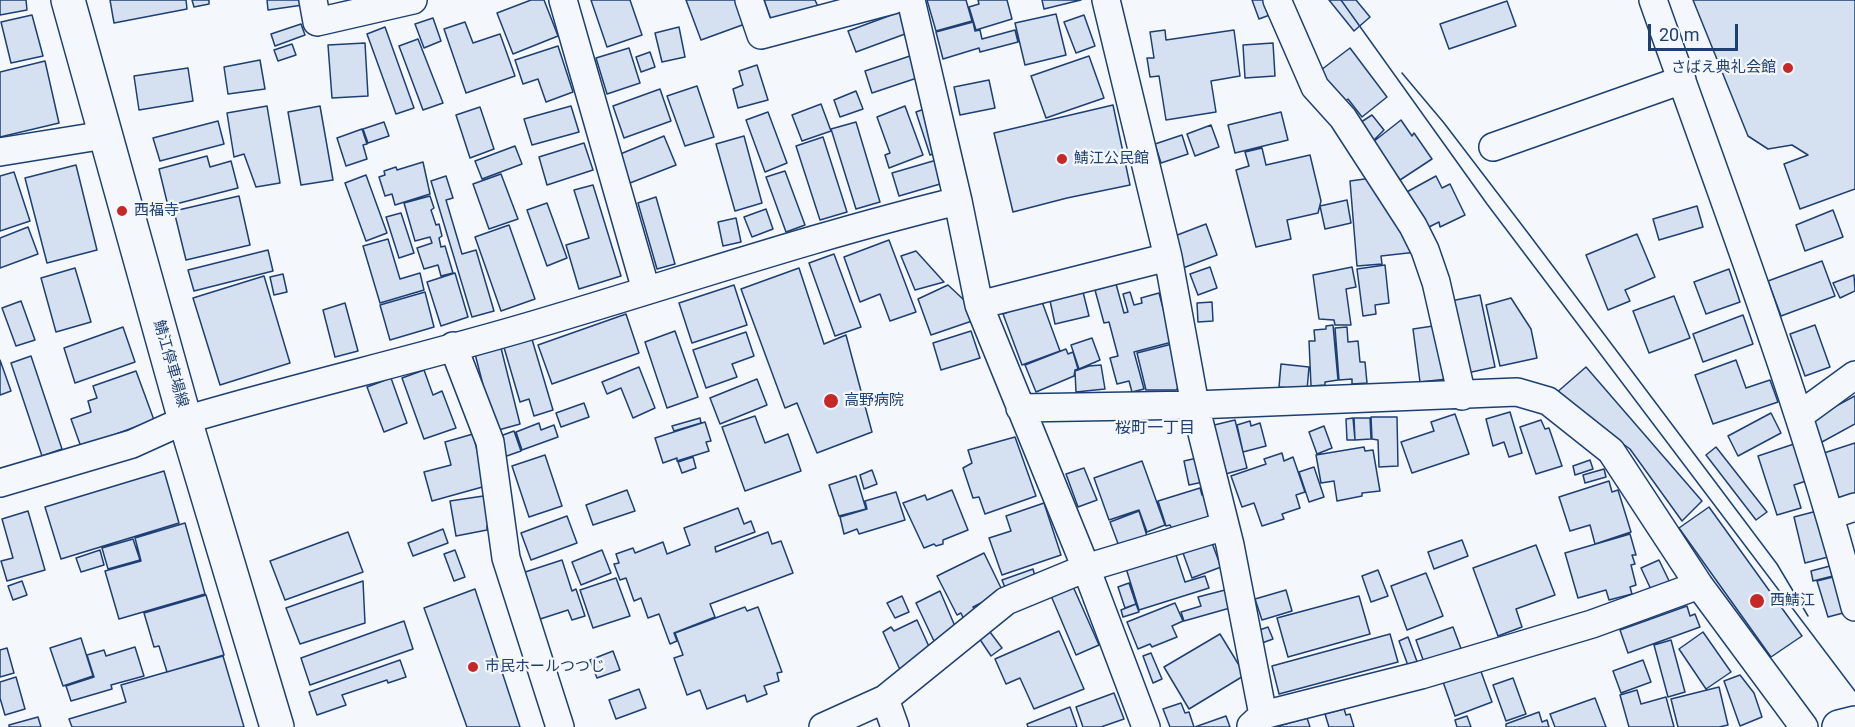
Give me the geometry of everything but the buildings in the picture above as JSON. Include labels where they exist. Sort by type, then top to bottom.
[{"type":"main road","name":"鯖江停車場線","points":[[68,0],[185,420],[277,727]]},
{"type":"main road","points":[[1839,727],[1855,723]]},
{"type":"street","points":[[313,0],[317,22],[413,0]]},
{"type":"street","points":[[563,0],[646,290]]},
{"type":"street","points":[[749,0],[761,35],[893,0]]},
{"type":"street","points":[[912,0],[958,201],[979,305],[1086,568],[1146,727]]},
{"type":"street","points":[[1106,0],[1168,257],[1195,405],[1230,545],[1256,721],[1581,627],[1699,585]]},
{"type":"street","points":[[1277,0],[1316,87],[1343,118],[1413,226],[1425,250],[1436,282],[1462,396]]},
{"type":"street","points":[[1653,0],[1800,415],[1843,511],[1855,607]]},
{"type":"street","points":[[1493,147],[1682,80]]},
{"type":"street","points":[[0,152],[105,135]]},
{"type":"street","points":[[0,483],[132,444],[185,420],[539,323],[859,226],[958,201]]},
{"type":"street","points":[[979,305],[1168,257]]},
{"type":"street","points":[[453,346],[490,442],[506,558],[560,727]]},
{"type":"street","points":[[1800,415],[1855,375]]},
{"type":"street","points":[[1020,408],[1195,405],[1517,392],[1548,401],[1611,451],[1699,585],[1804,727]]},
{"type":"street","points":[[823,727],[885,699],[1006,601],[1086,568],[1225,526]]},
{"type":"street","points":[[885,699],[896,727]]},
{"type":"tram line","points":[[1341,0],[1487,204],[1855,691]]},
{"type":"tram line","points":[[1402,73],[1444,123],[1777,564],[1808,616]]},
{"type":"place","name":"さばえ典礼会館","points":[[1788,68]]},
{"type":"place","name":"鯖江公民館","points":[[1062,159]]},
{"type":"place","name":"西福寺","points":[[122,211]]},
{"type":"place","name":"高野病院","points":[[831,401]]},
{"type":"place","name":"西鯖江","points":[[1757,601]]},
{"type":"place","name":"市民ホールつつじ","points":[[473,667]]},
{"type":"district","name":"桜町一丁目","points":[[1155,429]]}]
